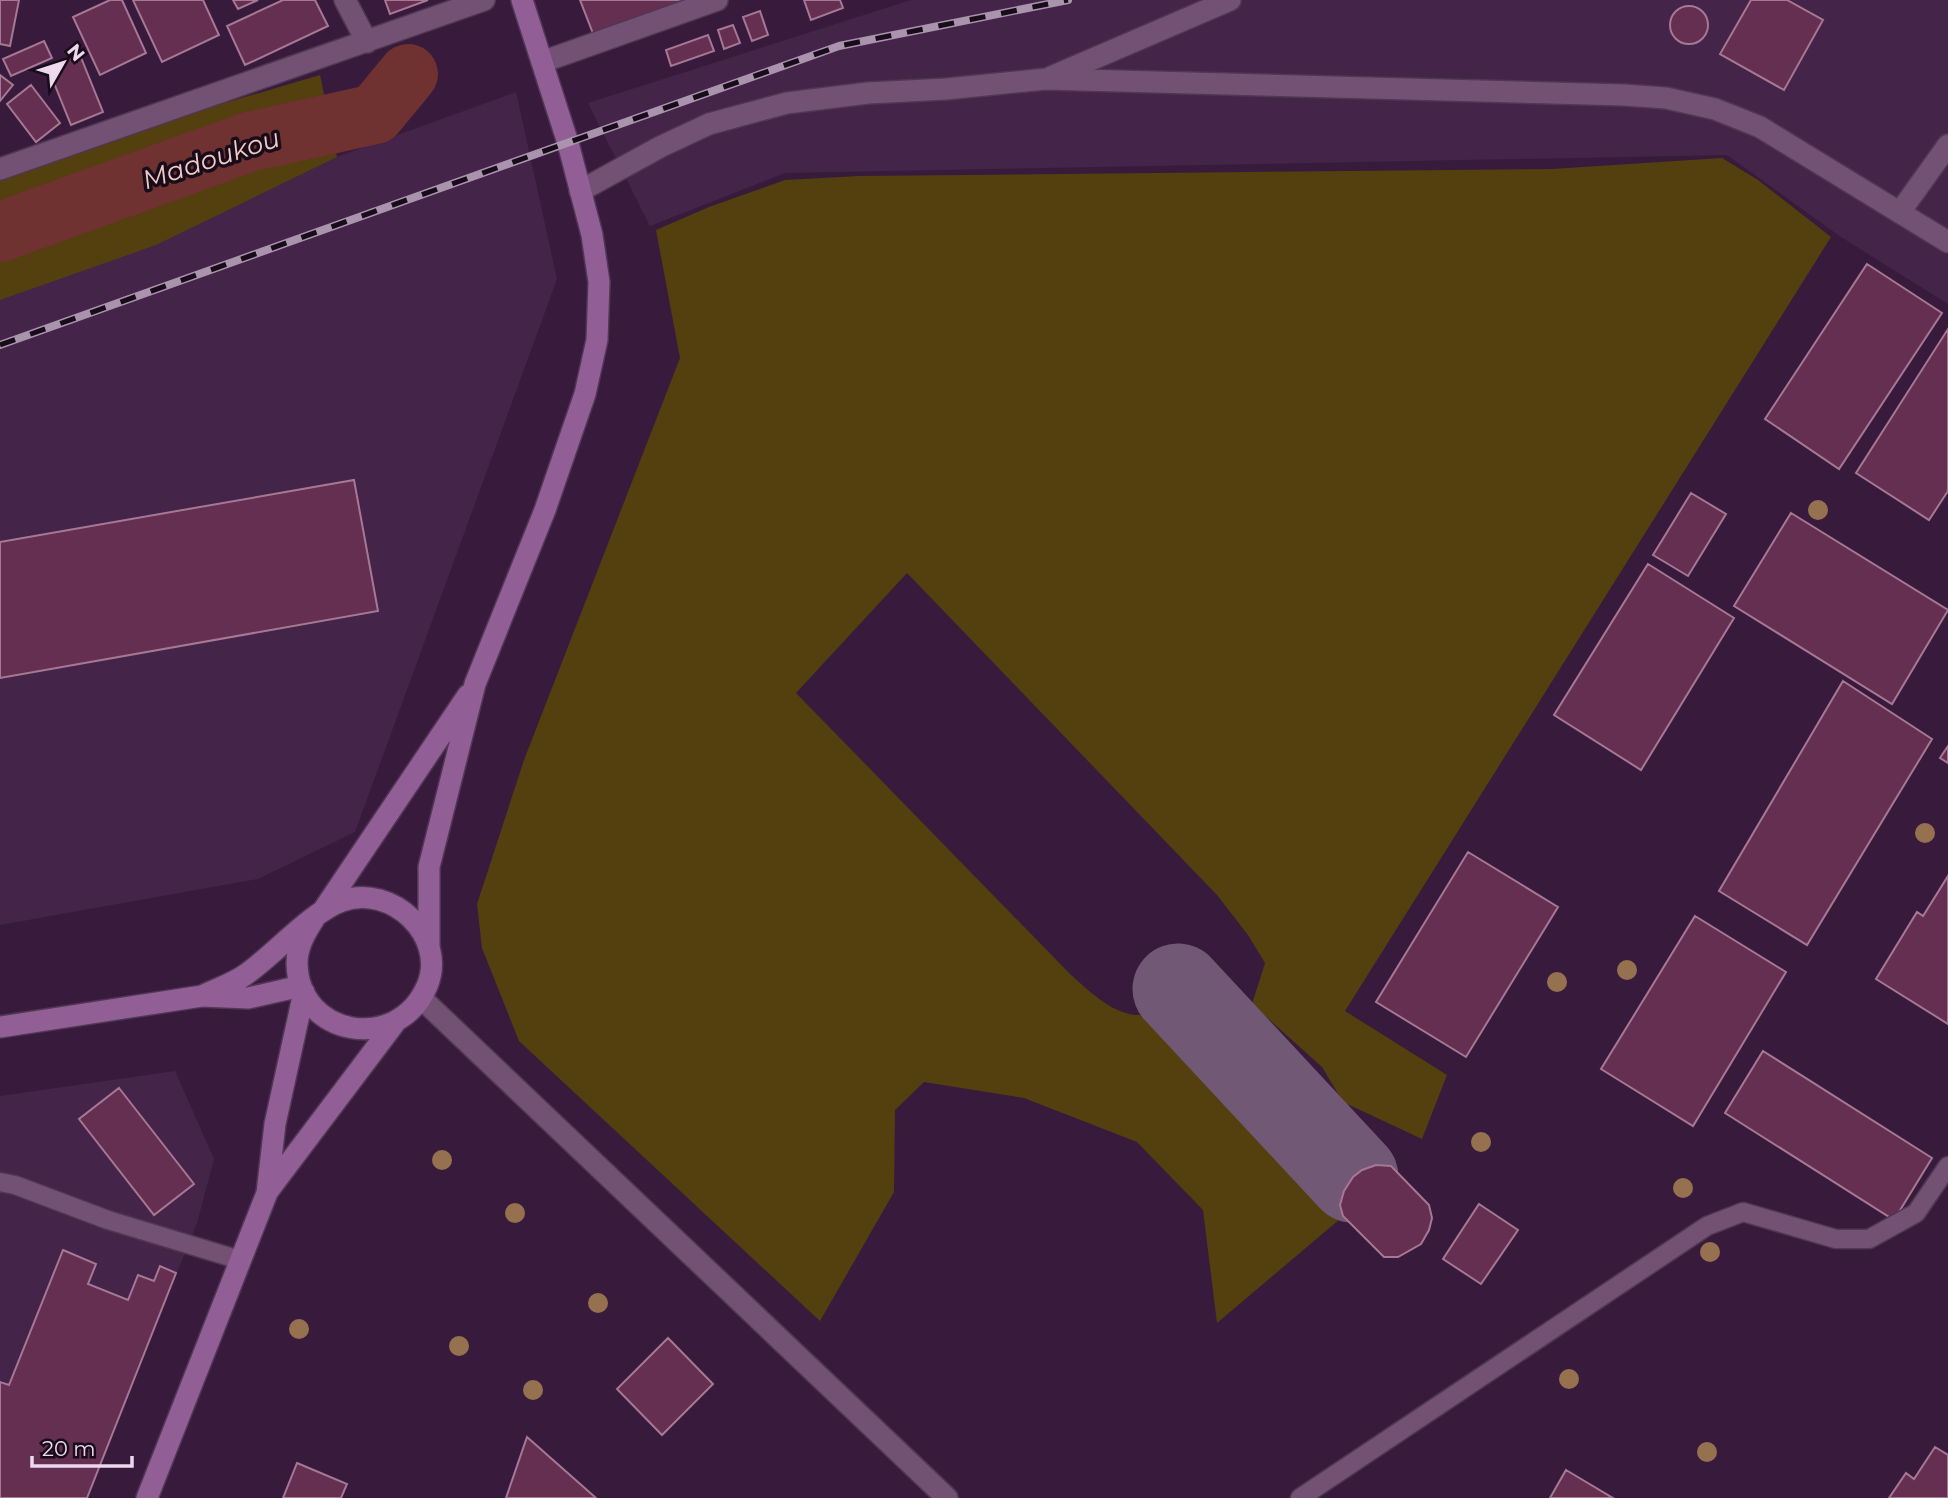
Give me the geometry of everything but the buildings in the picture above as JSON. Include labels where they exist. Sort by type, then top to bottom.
[{"type":"main road","points":[[147,1498],[267,1193],[394,1024],[410,1013],[429,982],[429,867],[475,684],[545,510],[585,394],[597,341],[600,282],[592,235],[580,191],[522,0]]},
{"type":"main road","points":[[267,1193],[275,1124],[302,989],[297,962],[302,939],[475,684]]},
{"type":"main road","points":[[202,996],[244,976],[319,915],[343,900],[365,897],[386,901],[405,912],[420,928],[429,948]]},
{"type":"main road","points":[[0,1027],[202,996],[248,998],[302,989]]},
{"type":"main road","points":[[302,989],[320,1013],[342,1027],[368,1030],[394,1024]]},
{"type":"street","points":[[345,0],[367,42]]},
{"type":"street","points":[[0,169],[484,0]]},
{"type":"street","points":[[542,62],[717,0]]},
{"type":"street","points":[[1046,79],[1230,0]]},
{"type":"street","points":[[580,191],[660,147],[709,124],[787,103],[868,93],[1046,79],[1666,98],[1715,109],[1760,127],[1948,242]]},
{"type":"street","points":[[1900,212],[1948,145]]},
{"type":"street","points":[[421,998],[947,1498]]},
{"type":"lane","points":[[1300,1498],[1707,1226],[1744,1212],[1836,1239],[1869,1239],[1916,1213],[1948,1166]]},
{"type":"lane","points":[[0,1182],[15,1185],[108,1220],[240,1260]]},
{"type":"shaded area","points":[[911,0],[1948,0],[1948,304],[1841,237],[1727,155],[785,173],[650,226],[588,103]]},
{"type":"shaded area","points":[[320,75],[337,157],[156,245],[0,300],[0,169]]},
{"type":"shaded area","points":[[516,92],[557,279],[355,832],[258,879],[0,925],[0,298],[337,157]]},
{"type":"shaded area","points":[[1722,158],[1758,180],[1831,237],[1345,1011],[1447,1075],[1422,1139],[1343,1102],[1322,1067],[1252,1004],[1265,963],[1248,935],[1217,895],[907,573],[796,693],[1070,974],[1100,999],[1126,1013],[1144,1014],[1172,1004],[1339,1177],[1335,1201],[1340,1219],[1217,1323],[1203,1210],[1137,1142],[1024,1098],[924,1082],[895,1110],[894,1192],[820,1321],[519,1041],[482,948],[477,904],[524,760],[680,358],[656,230],[709,207],[785,180],[859,176],[1552,169]]},
{"type":"shaded area","points":[[175,1071],[214,1159],[197,1223],[87,1498],[0,1498],[0,1096]]},
{"type":"waterway","name":"Madoukou","points":[[0,232],[249,142],[375,114],[408,74]]},
{"type":"taxiway","points":[[1178,989],[1353,1177]]},
{"type":"railway","points":[[0,345],[839,46],[1068,0]]}]
